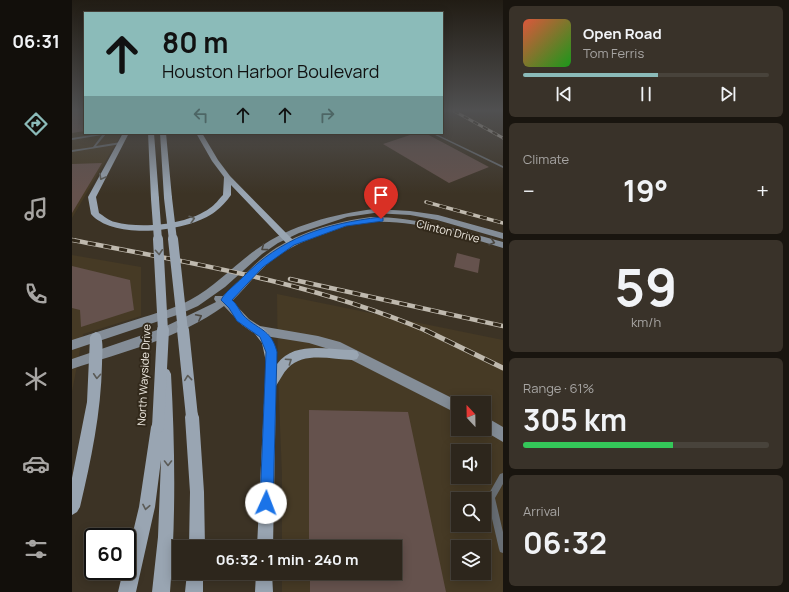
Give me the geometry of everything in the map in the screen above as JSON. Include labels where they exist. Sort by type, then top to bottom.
[{"type":"main road","points":[[123,139],[92,197],[91,203],[93,213],[104,222],[113,226],[124,228],[149,228],[175,224],[203,216],[212,212],[224,201],[230,188],[228,177]]},
{"type":"main road","name":"North Wayside Drive","points":[[128,592],[163,425],[164,340],[151,139]]},
{"type":"main road","points":[[163,139],[168,198],[192,417],[197,492],[197,540]]},
{"type":"main road","points":[[202,139],[228,177],[288,240]]},
{"type":"main road","name":"Clinton Drive","points":[[72,344],[176,311],[207,296],[259,252],[335,218],[374,211],[423,215],[503,236]]},
{"type":"main road","name":"Clinton Drive","points":[[72,364],[174,328],[205,314],[225,300],[260,265],[288,240],[345,224],[381,219],[413,222],[503,246]]},
{"type":"main road","points":[[207,296],[225,300],[232,305],[240,318],[263,334],[270,345],[265,540]]},
{"type":"main road","points":[[257,330],[327,343],[343,348],[353,355],[451,404]]},
{"type":"main road","points":[[72,506],[90,430],[95,399],[97,355],[96,337]]},
{"type":"main road","points":[[270,385],[283,365],[297,356],[314,352],[336,355],[353,355]]},
{"type":"main road","points":[[161,592],[167,512],[163,425]]},
{"type":"main road","points":[[491,427],[503,435]]},
{"type":"main road","points":[[194,592],[195,580]]},
{"type":"main road","points":[[264,580],[264,592]]},
{"type":"lane","points":[[94,147],[101,139]]},
{"type":"lane","points":[[444,139],[503,167]]},
{"type":"lane","points":[[72,151],[121,142]]},
{"type":"lane","points":[[503,477],[491,497],[503,549]]},
{"type":"shaded area","points":[[72,139],[119,139],[72,218]]},
{"type":"shaded area","points":[[72,255],[141,267],[141,316],[83,334],[72,392]]},
{"type":"shaded area","points":[[277,294],[503,340],[503,592],[282,592],[282,580],[402,580],[402,540],[282,540],[282,475],[278,376]]},
{"type":"building","points":[[399,139],[436,139],[489,167],[449,183],[383,144]]},
{"type":"building","points":[[102,163],[72,213],[72,164]]},
{"type":"building","points":[[457,253],[480,259],[478,273],[454,267]]},
{"type":"building","points":[[72,266],[130,280],[134,310],[81,327],[80,310],[72,308]]},
{"type":"building","points":[[309,410],[408,412],[446,592],[310,592],[310,580],[402,580],[402,540],[309,540]]},
{"type":"railway","points":[[426,202],[503,223]]},
{"type":"railway","points":[[75,240],[72,240],[207,266],[297,287],[384,314],[427,331]]},
{"type":"railway","points":[[290,279],[503,326]]},
{"type":"railway","points":[[425,330],[503,368]]},
{"type":"route","points":[[266,503],[270,345],[263,334],[240,318],[232,305],[225,300],[235,292],[242,283],[270,256],[291,243],[352,222],[381,219]]}]
